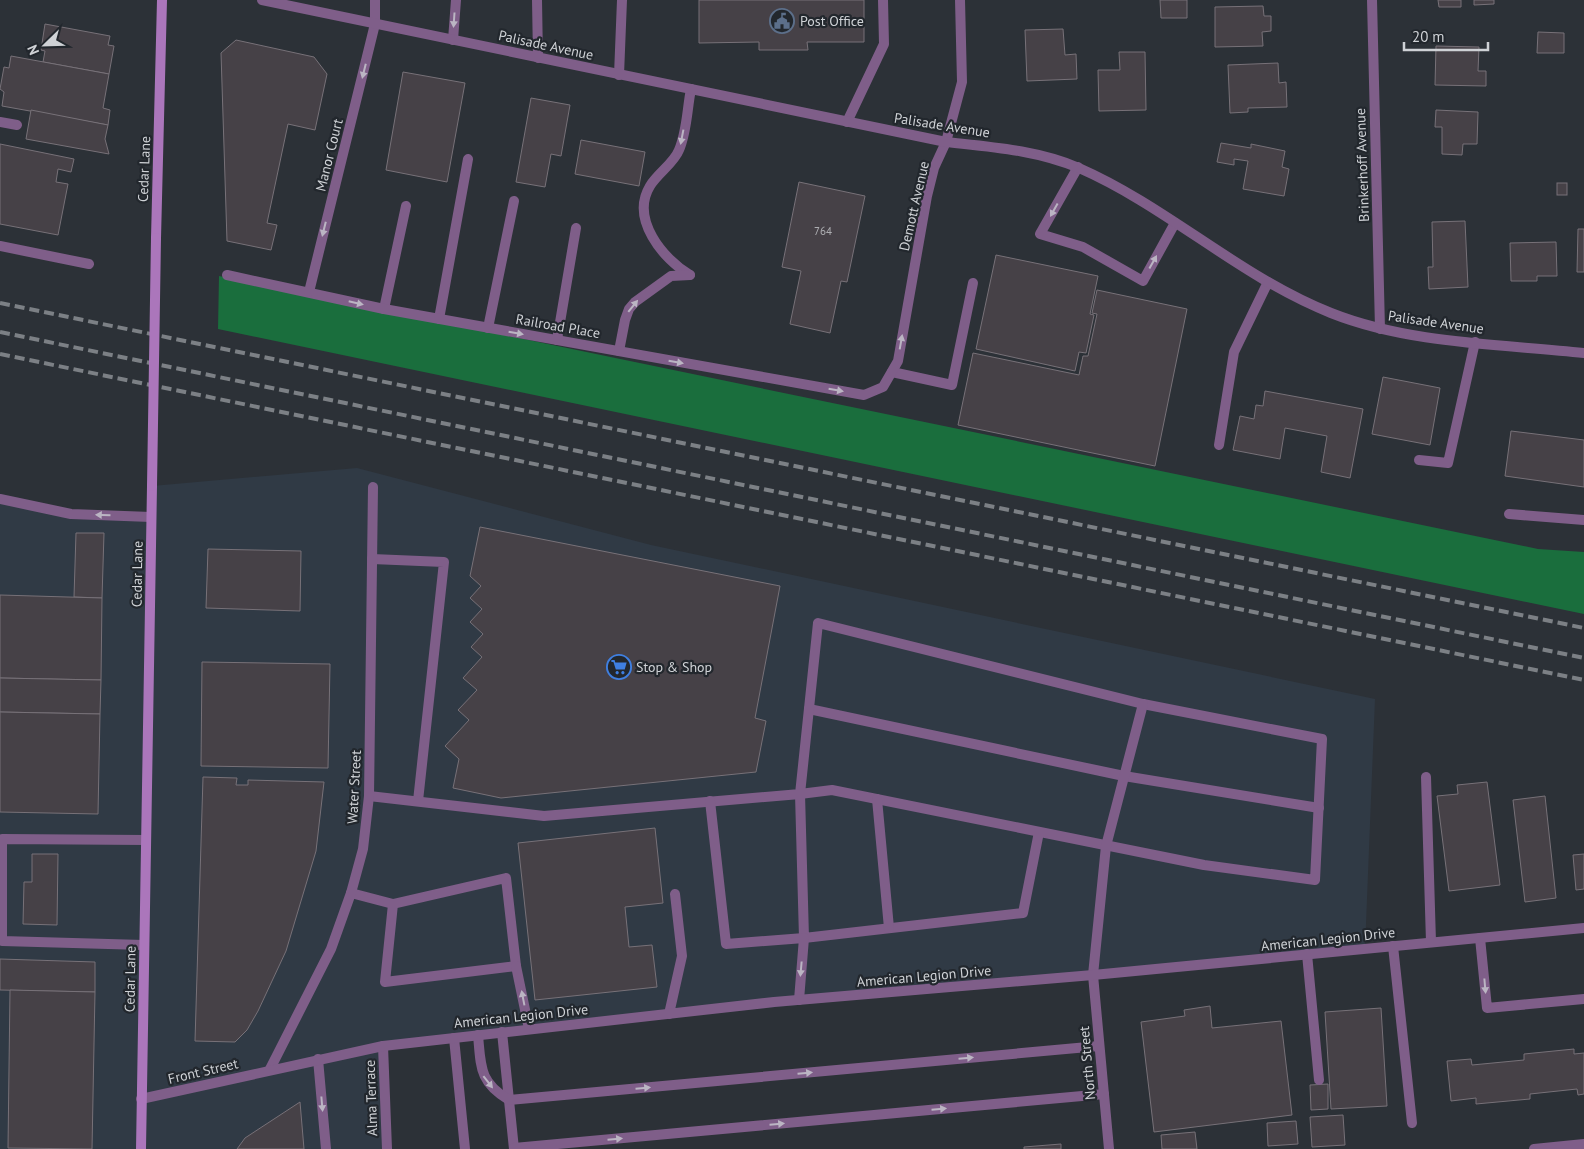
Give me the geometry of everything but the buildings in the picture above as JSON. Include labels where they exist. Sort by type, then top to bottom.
[{"type":"main road","name":"Cedar Lane","points":[[141,1149],[156,238],[162,0]]},
{"type":"street","name":"Palisade Avenue","points":[[262,0],[946,142],[1028,152],[1078,168],[1125,190],[1268,282],[1332,313],[1380,328],[1408,334],[1584,353]]},
{"type":"street","name":"Manor Court","points":[[309,292],[375,24],[374,0]]},
{"type":"street","points":[[453,40],[456,0]]},
{"type":"street","points":[[537,0],[538,58]]},
{"type":"street","points":[[619,74],[622,0]]},
{"type":"street","points":[[847,122],[884,44],[884,0]]},
{"type":"street","name":"Demott Avenue","points":[[884,387],[898,360],[934,168],[946,142],[962,82],[960,0]]},
{"type":"street","name":"Brinkerhoff Avenue","points":[[1372,0],[1380,328]]},
{"type":"street","points":[[619,352],[625,320],[629,309],[635,302],[671,276],[690,275],[674,264],[652,235],[646,223],[645,202],[651,186],[679,151],[691,90]]},
{"type":"street","points":[[0,122],[17,125]]},
{"type":"street","points":[[439,319],[468,159]]},
{"type":"street","points":[[1078,168],[1040,234],[1083,247],[1143,281],[1175,223]]},
{"type":"street","points":[[488,328],[514,201]]},
{"type":"street","points":[[384,309],[406,206]]},
{"type":"street","points":[[557,340],[576,228]]},
{"type":"street","points":[[0,246],[89,264]]},
{"type":"street","name":"Railroad Place","points":[[227,275],[384,309],[864,395],[884,387]]},
{"type":"street","points":[[1219,445],[1234,352],[1268,282]]},
{"type":"street","points":[[892,372],[952,385],[974,283]]},
{"type":"street","points":[[1419,460],[1448,463],[1475,342]]},
{"type":"street","name":"Water Street","points":[[270,1069],[331,949],[352,894],[363,849],[370,796],[373,487]]},
{"type":"street","points":[[0,499],[71,514],[151,517]]},
{"type":"street","points":[[1509,514],[1584,520]]},
{"type":"street","points":[[372,559],[444,562],[418,802]]},
{"type":"street","points":[[370,796],[544,816],[800,794],[832,790],[1204,865],[1315,880],[1322,739],[1143,704],[818,623],[800,794],[804,938],[799,1000]]},
{"type":"street","name":"North Street","points":[[1109,1149],[1093,975],[1106,846],[1143,704]]},
{"type":"street","points":[[809,709],[1124,776],[1319,808]]},
{"type":"street","points":[[1426,777],[1431,942]]},
{"type":"street","points":[[877,799],[889,928]]},
{"type":"street","points":[[710,801],[726,944],[804,938],[1023,913],[1039,832]]},
{"type":"street","points":[[144,945],[2,942],[1,840],[146,840]]},
{"type":"street","points":[[352,894],[392,904],[506,878],[516,966],[529,1029]]},
{"type":"street","points":[[669,1014],[682,956],[675,894]]},
{"type":"street","points":[[392,904],[385,982],[516,966]]},
{"type":"street","name":"American Legion Drive","points":[[270,1069],[383,1046],[799,1000],[1093,975],[1584,928]]},
{"type":"street","points":[[1480,938],[1487,1008],[1584,1000]]},
{"type":"street","points":[[1393,946],[1412,1123]]},
{"type":"street","points":[[1307,954],[1319,1080]]},
{"type":"street","points":[[502,1032],[514,1149],[1104,1094]]},
{"type":"street","points":[[478,1035],[482,1074],[498,1093],[509,1100],[1099,1046]]},
{"type":"street","points":[[454,1038],[465,1149]]},
{"type":"street","name":"Alma Terrace","points":[[383,1046],[387,1149]]},
{"type":"street","points":[[318,1059],[326,1149]]},
{"type":"street","name":"Front Street","points":[[142,1098],[270,1069]]},
{"type":"street","points":[[1534,1149],[1584,1144]]},
{"type":"shaded area","points":[[357,468],[651,545],[1375,699],[1365,949],[383,1046],[387,1149],[0,1149],[0,499],[71,514],[151,517],[152,486]]},
{"type":"green space","points":[[219,276],[1538,549],[1584,552],[1584,614],[218,329]]},
{"type":"railway","points":[[0,303],[1584,628]]},
{"type":"railway","points":[[0,332],[1584,658]]},
{"type":"railway","points":[[0,354],[1584,680]]},
{"type":"place","name":"Post Office","points":[[782,21]]},
{"type":"place","name":"Stop & Shop","points":[[619,667]]}]
